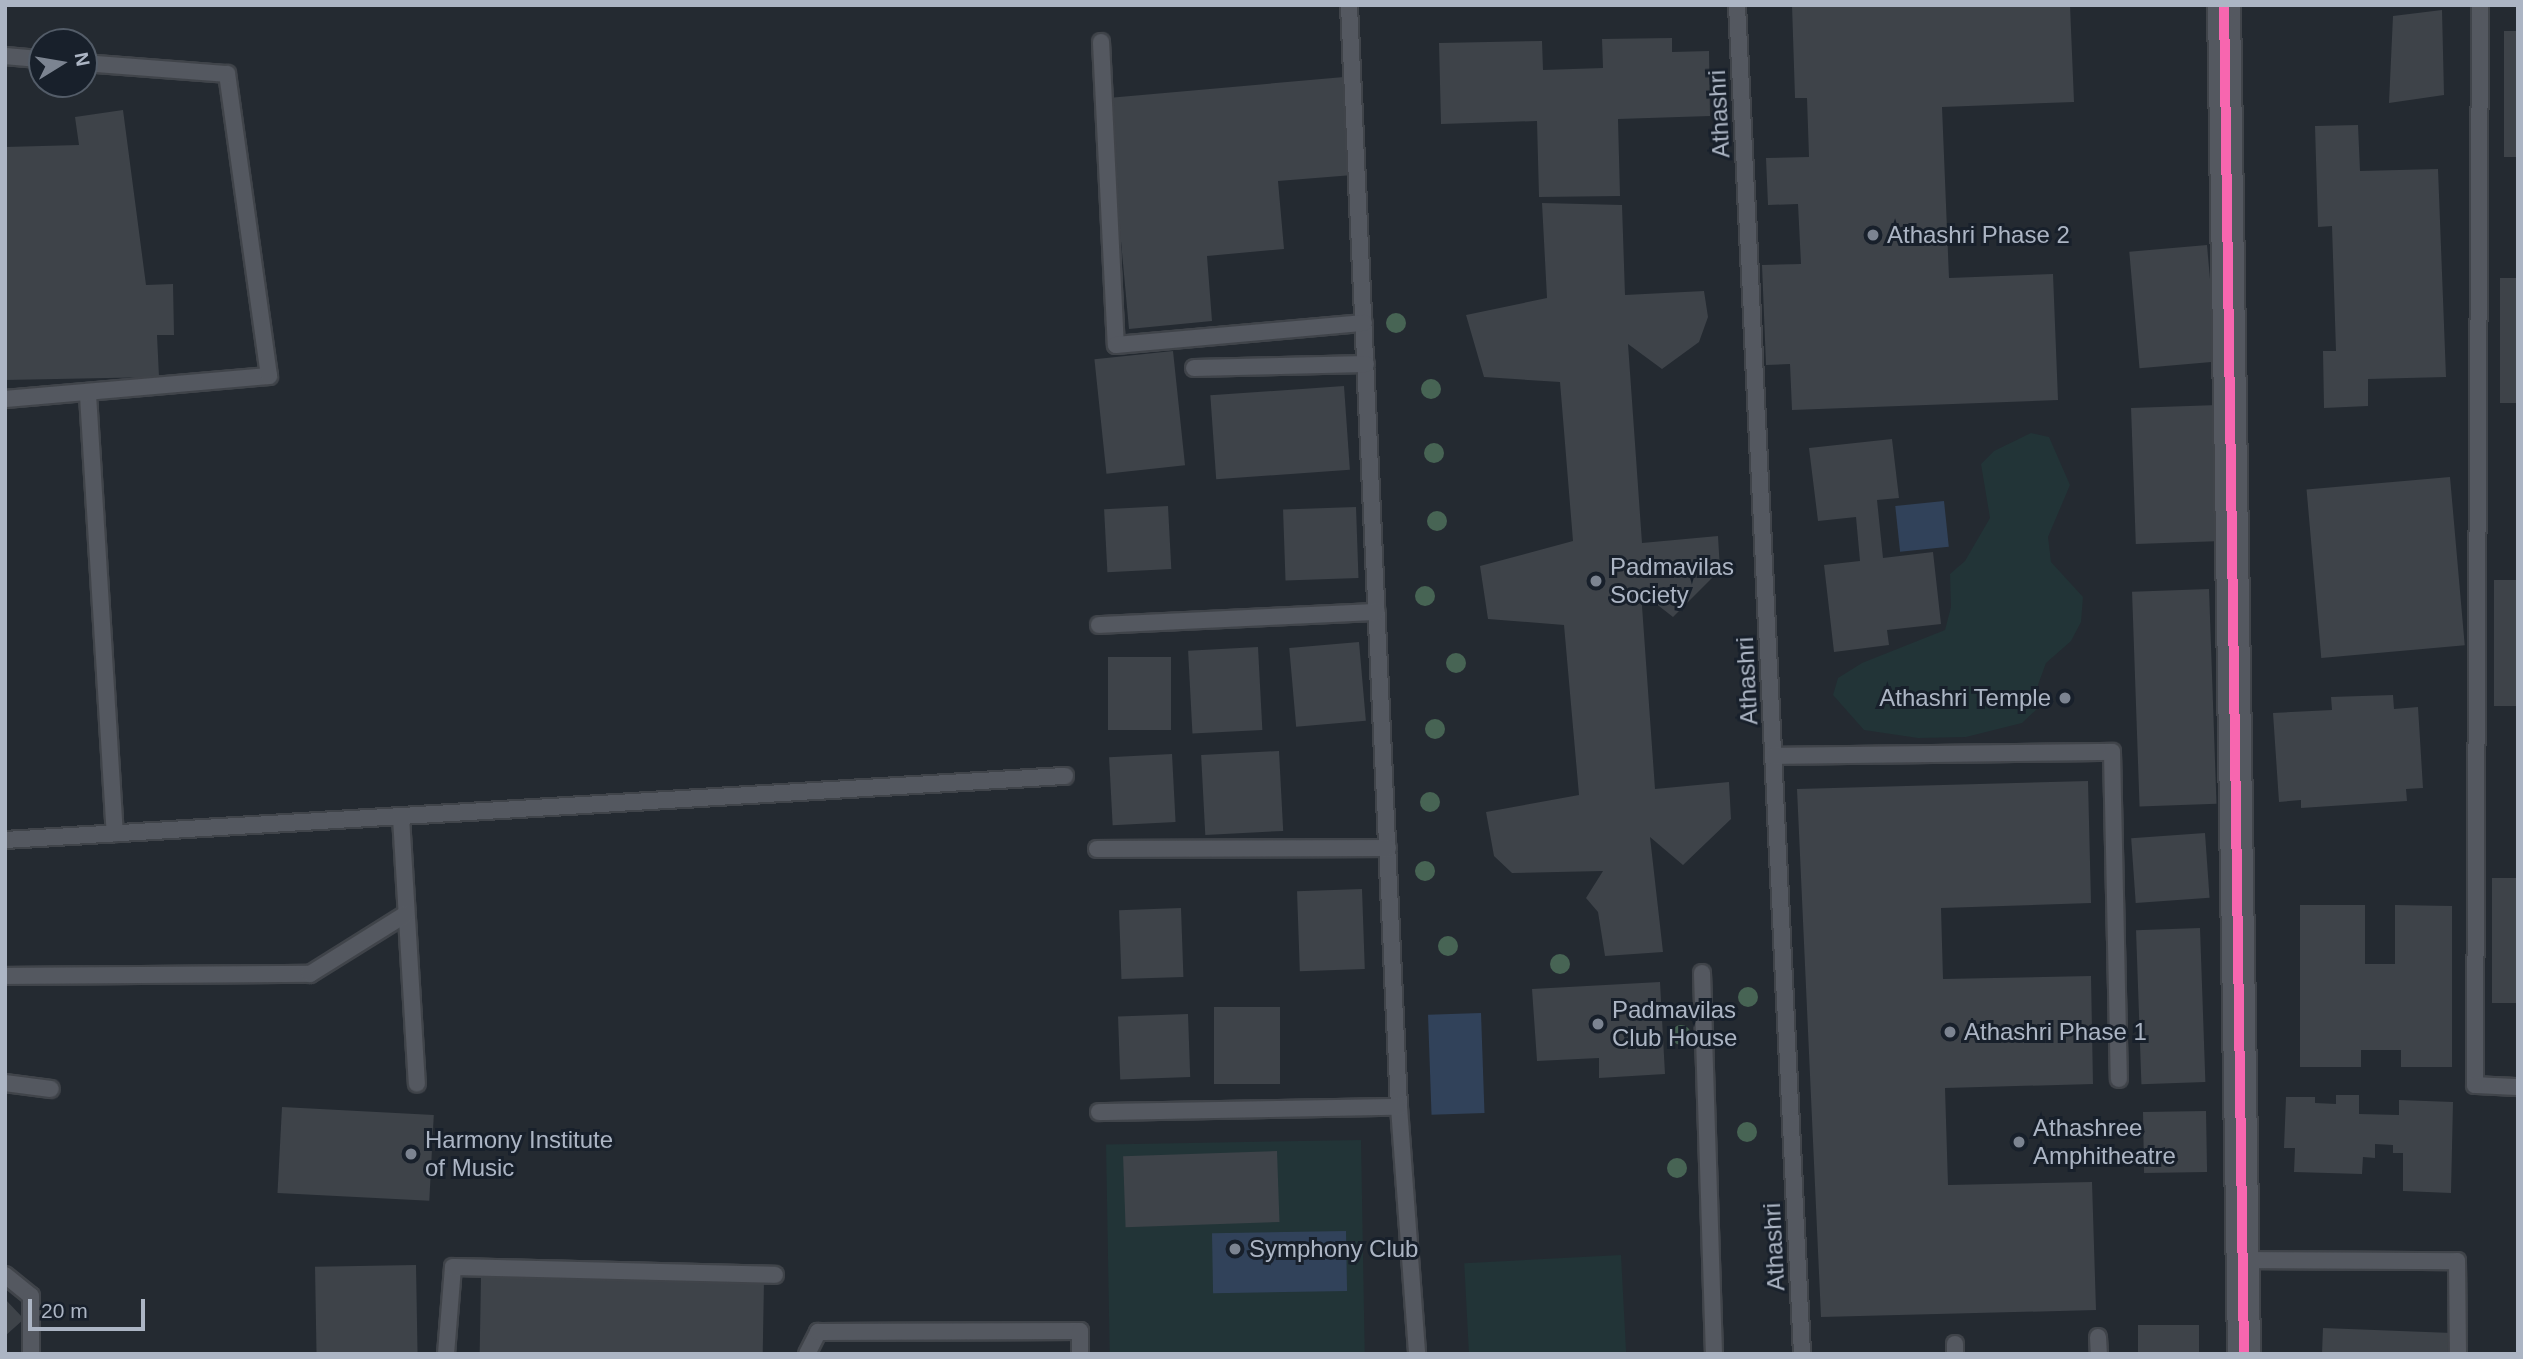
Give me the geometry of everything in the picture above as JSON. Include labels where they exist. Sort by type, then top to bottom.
[{"type":"street","points":[[2224,5],[2244,1354]]},
{"type":"lane","name":"Athashri","points":[[1737,5],[1802,1354]]},
{"type":"lane","points":[[2480,5],[2475,1085],[2518,1087]]},
{"type":"lane","points":[[1349,6],[1399,1107],[1417,1354]]},
{"type":"lane","points":[[1101,42],[1116,345],[1364,323]]},
{"type":"lane","points":[[5,56],[28,58]]},
{"type":"lane","points":[[5,400],[88,395],[269,376],[227,75],[98,64]]},
{"type":"lane","points":[[1194,368],[1366,364]]},
{"type":"lane","points":[[88,395],[115,834]]},
{"type":"lane","points":[[1099,625],[1377,612]]},
{"type":"lane","points":[[1773,757],[2112,752],[2119,1079]]},
{"type":"lane","points":[[5,840],[1065,776]]},
{"type":"lane","points":[[401,817],[417,1084]]},
{"type":"lane","points":[[1097,849],[1388,848]]},
{"type":"lane","points":[[5,976],[310,974],[406,914]]},
{"type":"lane","points":[[1702,974],[1714,1354]]},
{"type":"lane","points":[[5,1083],[51,1089]]},
{"type":"lane","points":[[1099,1112],[1399,1107]]},
{"type":"lane","points":[[2242,1260],[2457,1261],[2458,1354]]},
{"type":"lane","points":[[446,1354],[453,1267],[775,1275]]},
{"type":"lane","points":[[5,1275],[31,1296],[31,1354]]},
{"type":"lane","points":[[807,1354],[818,1332],[1066,1331],[1080,1331],[1080,1354]]},
{"type":"shaded area","points":[[2031,433],[2049,437],[2070,485],[2048,537],[2051,562],[2083,597],[2081,622],[2071,641],[2046,663],[2038,685],[2037,709],[2022,723],[1966,737],[1918,738],[1864,730],[1833,695],[1838,678],[1862,663],[1945,630],[1951,607],[1950,574],[1965,561],[1990,518],[1981,464],[1994,451]]},
{"type":"shaded area","name":"Symphony Club","points":[[1361,1140],[1365,1354],[1110,1354],[1106,1144]]},
{"type":"shaded area","points":[[1621,1255],[1626,1354],[1469,1354],[1464,1263]]},
{"type":"water","points":[[1944,501],[1949,547],[1900,552],[1895,506]]},
{"type":"water","points":[[1481,1013],[1484,1113],[1432,1115],[1428,1015]]},
{"type":"water","points":[[1346,1231],[1347,1291],[1213,1293],[1212,1233]]},
{"type":"building","name":"Athashri Phase 2","points":[[1792,5],[2070,5],[2074,102],[1942,107],[1949,278],[2053,274],[2058,400],[1792,410],[1790,364],[1766,365],[1762,265],[1801,264],[1798,204],[1768,205],[1766,158],[1809,157],[1807,98],[1795,98]]},
{"type":"building","points":[[2442,10],[2444,95],[2389,103],[2393,16]]},
{"type":"building","points":[[2504,31],[2518,31],[2518,157],[2504,157]]},
{"type":"building","points":[[1672,38],[1672,52],[1709,51],[1710,116],[1618,119],[1620,196],[1539,197],[1537,121],[1441,124],[1439,43],[1542,41],[1543,70],[1603,68],[1602,39]]},
{"type":"building","points":[[1344,77],[1353,175],[1278,181],[1284,249],[1207,256],[1212,321],[1129,329],[1108,98]]},
{"type":"building","points":[[123,110],[146,285],[173,284],[174,335],[157,335],[159,377],[5,380],[5,147],[79,145],[75,117]]},
{"type":"building","points":[[2358,125],[2360,171],[2438,169],[2446,377],[2368,379],[2368,406],[2324,408],[2323,351],[2336,351],[2332,226],[2318,227],[2315,126]]},
{"type":"building","name":"Padmavilas Society","points":[[1542,203],[1622,205],[1625,295],[1704,291],[1708,317],[1699,342],[1662,369],[1628,344],[1642,543],[1718,536],[1720,570],[1673,617],[1641,592],[1655,789],[1729,782],[1731,819],[1683,865],[1650,837],[1663,952],[1605,956],[1598,912],[1586,898],[1603,871],[1512,873],[1494,856],[1486,812],[1579,795],[1564,625],[1488,619],[1480,566],[1573,541],[1560,382],[1484,377],[1466,315],[1547,298]]},
{"type":"building","points":[[2207,245],[2217,362],[2139,368],[2129,252]]},
{"type":"building","points":[[2500,278],[2518,278],[2518,403],[2500,403]]},
{"type":"building","points":[[1173,351],[1185,465],[1106,474],[1094,359]]},
{"type":"building","points":[[1344,386],[1350,470],[1216,479],[1210,395]]},
{"type":"building","points":[[2218,405],[2223,541],[2136,544],[2131,408]]},
{"type":"building","points":[[1892,439],[1899,498],[1877,500],[1883,558],[1933,552],[1941,624],[1887,630],[1889,645],[1834,652],[1824,565],[1860,561],[1856,517],[1818,521],[1809,448]]},
{"type":"building","points":[[2450,477],[2465,645],[2321,658],[2307,490]]},
{"type":"building","points":[[1168,506],[1171,569],[1107,572],[1104,509]]},
{"type":"building","points":[[1356,507],[1358,578],[1286,581],[1283,510]]},
{"type":"building","points":[[2494,580],[2518,580],[2518,706],[2494,706]]},
{"type":"building","points":[[2209,589],[2217,804],[2140,807],[2132,592]]},
{"type":"building","points":[[1359,642],[1366,721],[1296,727],[1289,648]]},
{"type":"building","points":[[1258,647],[1262,730],[1192,734],[1188,651]]},
{"type":"building","points":[[1108,657],[1171,657],[1171,730],[1108,730]]},
{"type":"building","points":[[2393,695],[2394,709],[2418,707],[2423,788],[2406,789],[2407,801],[2301,808],[2301,800],[2279,802],[2273,713],[2332,710],[2331,697]]},
{"type":"building","points":[[1279,751],[1283,831],[1205,835],[1201,755]]},
{"type":"building","points":[[1172,754],[1176,822],[1113,825],[1109,757]]},
{"type":"building","name":"Athashri Phase 1","points":[[2088,781],[2091,903],[1941,908],[1943,979],[2091,976],[2093,1084],[1945,1088],[1948,1185],[2092,1182],[2096,1310],[1821,1317],[1797,789]]},
{"type":"building","points":[[2205,833],[2210,898],[2136,903],[2131,838]]},
{"type":"building","points":[[2492,878],[2518,878],[2518,1003],[2492,1003]]},
{"type":"building","points":[[1362,889],[1365,969],[1300,971],[1297,891]]},
{"type":"building","points":[[2300,905],[2365,905],[2365,964],[2395,964],[2395,905],[2452,906],[2452,1067],[2401,1067],[2401,1050],[2361,1050],[2361,1067],[2300,1067]]},
{"type":"building","points":[[1181,908],[1183,977],[1121,979],[1119,910]]},
{"type":"building","points":[[2200,928],[2205,1082],[2141,1084],[2136,930]]},
{"type":"building","name":"Padmavilas Club House","points":[[1660,982],[1665,1074],[1599,1078],[1599,1058],[1537,1061],[1532,989]]},
{"type":"building","points":[[1214,1007],[1280,1007],[1280,1084],[1214,1084]]},
{"type":"building","points":[[1188,1014],[1190,1077],[1120,1079],[1118,1016]]},
{"type":"building","points":[[2336,1095],[2359,1095],[2359,1114],[2399,1115],[2399,1100],[2453,1102],[2451,1193],[2403,1191],[2403,1153],[2393,1153],[2393,1145],[2375,1144],[2375,1158],[2363,1157],[2362,1174],[2294,1172],[2295,1148],[2284,1148],[2286,1097],[2315,1097],[2315,1103],[2336,1104]]},
{"type":"building","points":[[282,1107],[434,1115],[429,1201],[277,1193]]},
{"type":"building","points":[[2206,1111],[2207,1172],[2144,1173],[2143,1112]]},
{"type":"building","points":[[1277,1151],[1279,1222],[1126,1227],[1123,1156]]},
{"type":"building","points":[[416,1265],[418,1354],[317,1354],[315,1267]]},
{"type":"building","points":[[481,1277],[764,1282],[763,1354],[480,1354]]},
{"type":"building","points":[[5,1299],[24,1319],[5,1336]]},
{"type":"building","points":[[2138,1325],[2199,1325],[2199,1354],[2138,1354]]},
{"type":"building","points":[[2323,1328],[2452,1333],[2451,1354],[2322,1354]]},
{"type":"cycle path","points":[[2224,5],[2244,1354]]},
{"type":"place","name":"Athashri Phase 2","points":[[1873,235]]},
{"type":"place","name":"Padmavilas Society","points":[[1596,581]]},
{"type":"place","name":"Athashri Temple","points":[[2065,698]]},
{"type":"place","name":"Padmavilas Club House","points":[[1598,1024]]},
{"type":"place","name":"Athashri Phase 1","points":[[1950,1032]]},
{"type":"place","name":"Athashree Amphitheatre","points":[[2019,1142]]},
{"type":"place","name":"Harmony Institute of Music","points":[[411,1154]]},
{"type":"place","name":"Symphony Club","points":[[1235,1249]]}]
